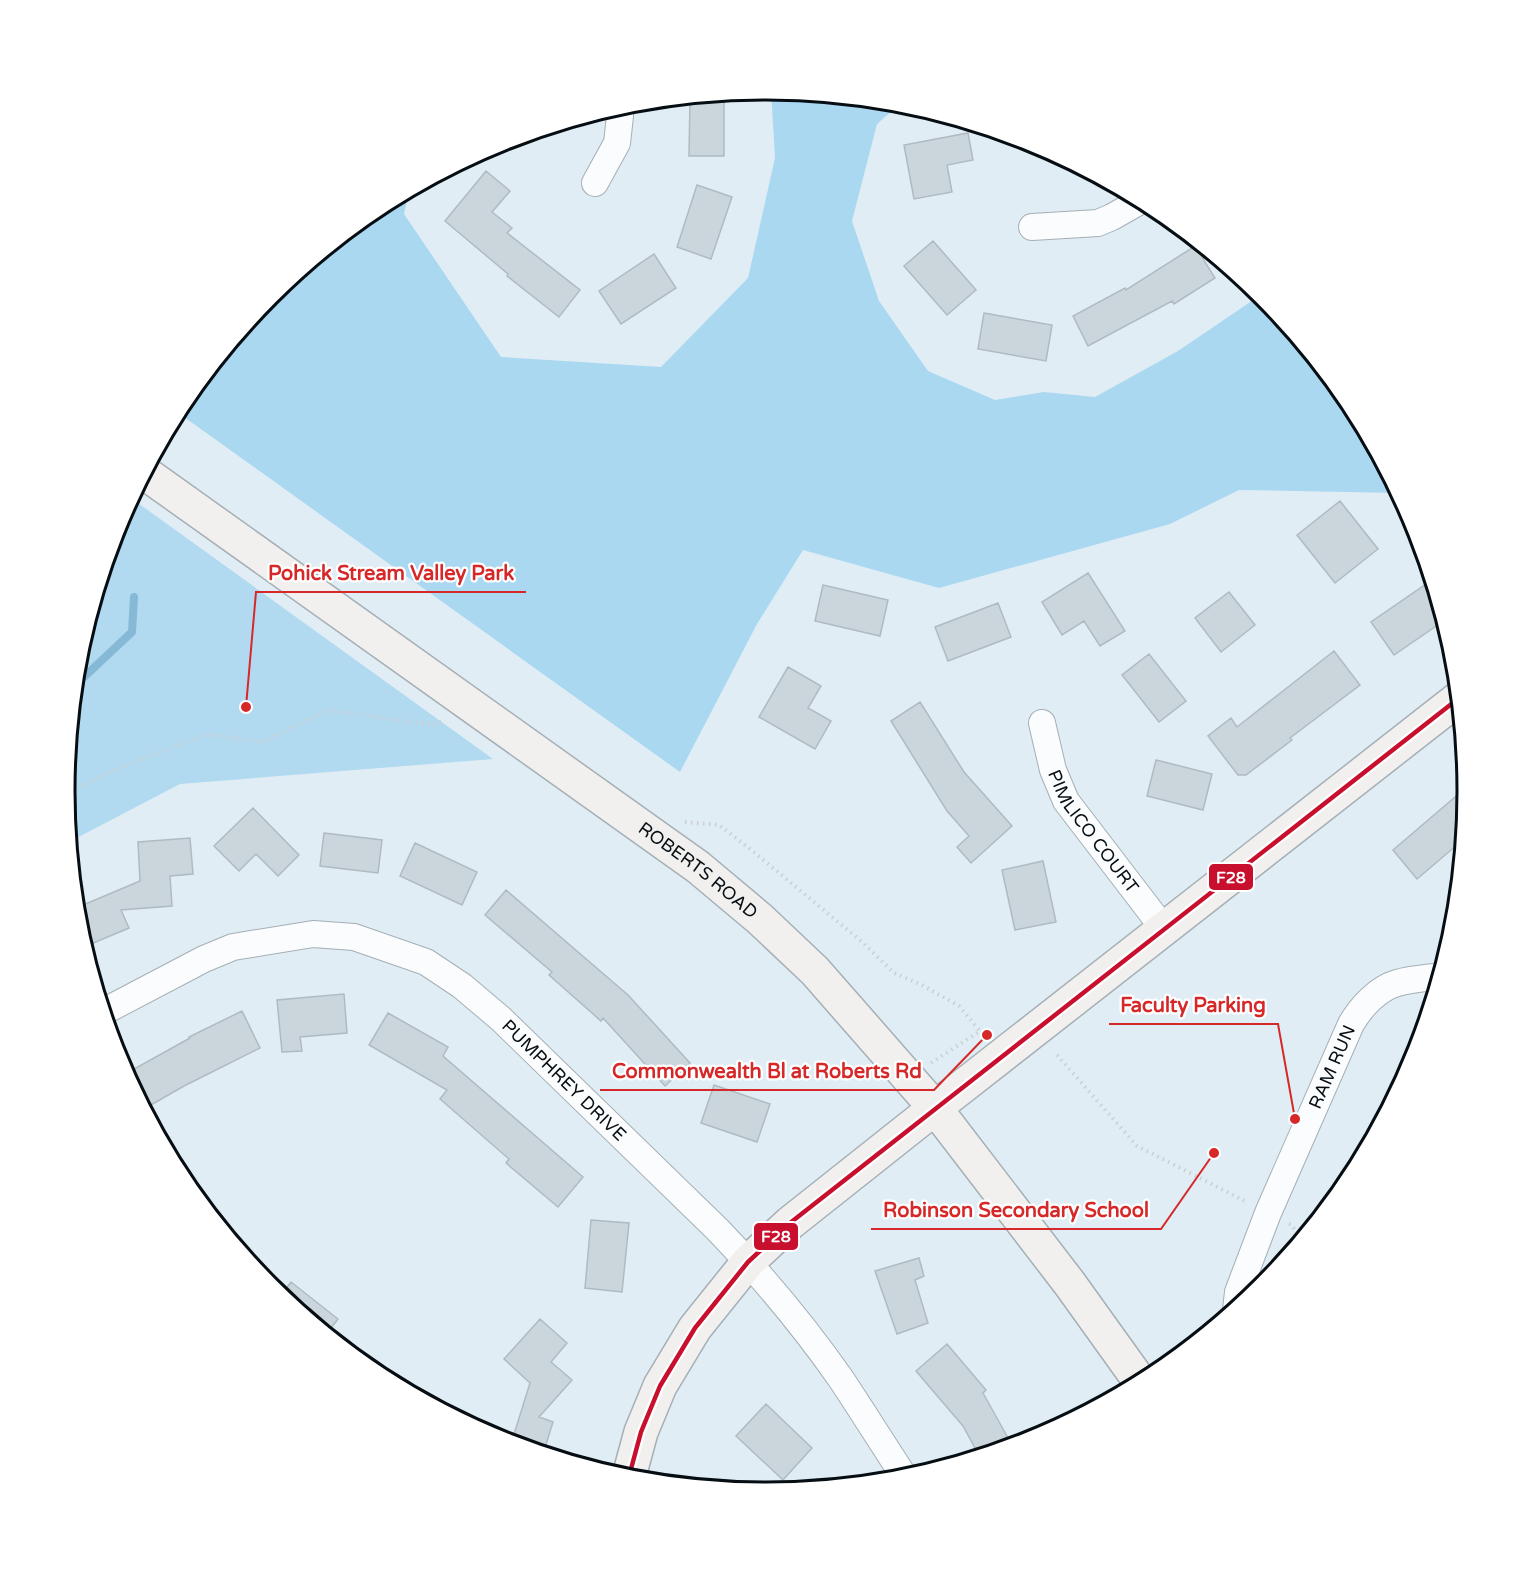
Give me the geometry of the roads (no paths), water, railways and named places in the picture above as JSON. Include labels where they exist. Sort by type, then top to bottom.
[{"type":"main road","name":"ROBERTS ROAD","points":[[151,477],[698,867],[759,919],[814,971],[935,1108],[1071,1284],[1136,1375]]},
{"type":"main road","points":[[631,1470],[641,1432],[660,1386],[695,1328],[748,1262],[790,1223],[1452,703]]},
{"type":"street","points":[[595,183],[617,143],[620,116]]},
{"type":"street","points":[[1032,227],[1098,223],[1132,205]]},
{"type":"street","name":"PIMLICO COURT","points":[[1042,723],[1053,770],[1066,801],[1164,929]]},
{"type":"street","name":"PUMPHREY DRIVE","points":[[110,1008],[204,959],[233,947],[313,934],[354,937],[426,962],[462,986],[501,1019],[710,1222],[748,1262],[796,1319],[840,1379],[900,1470]]},
{"type":"street","name":"RAM RUN","points":[[1238,1296],[1268,1213],[1359,1010],[1380,992],[1396,983],[1432,977]]},
{"type":"waterway","points":[[85,676],[132,632],[134,597]]},
{"type":"place","name":"Pohick Stream Valley Park","points":[[246,707]]},
{"type":"place","name":"Commonwealth Bl at Roberts Rd","points":[[987,1035]]},
{"type":"place","name":"Faculty Parking","points":[[1295,1119]]},
{"type":"place","name":"Robinson Secondary School","points":[[1214,1153]]}]
